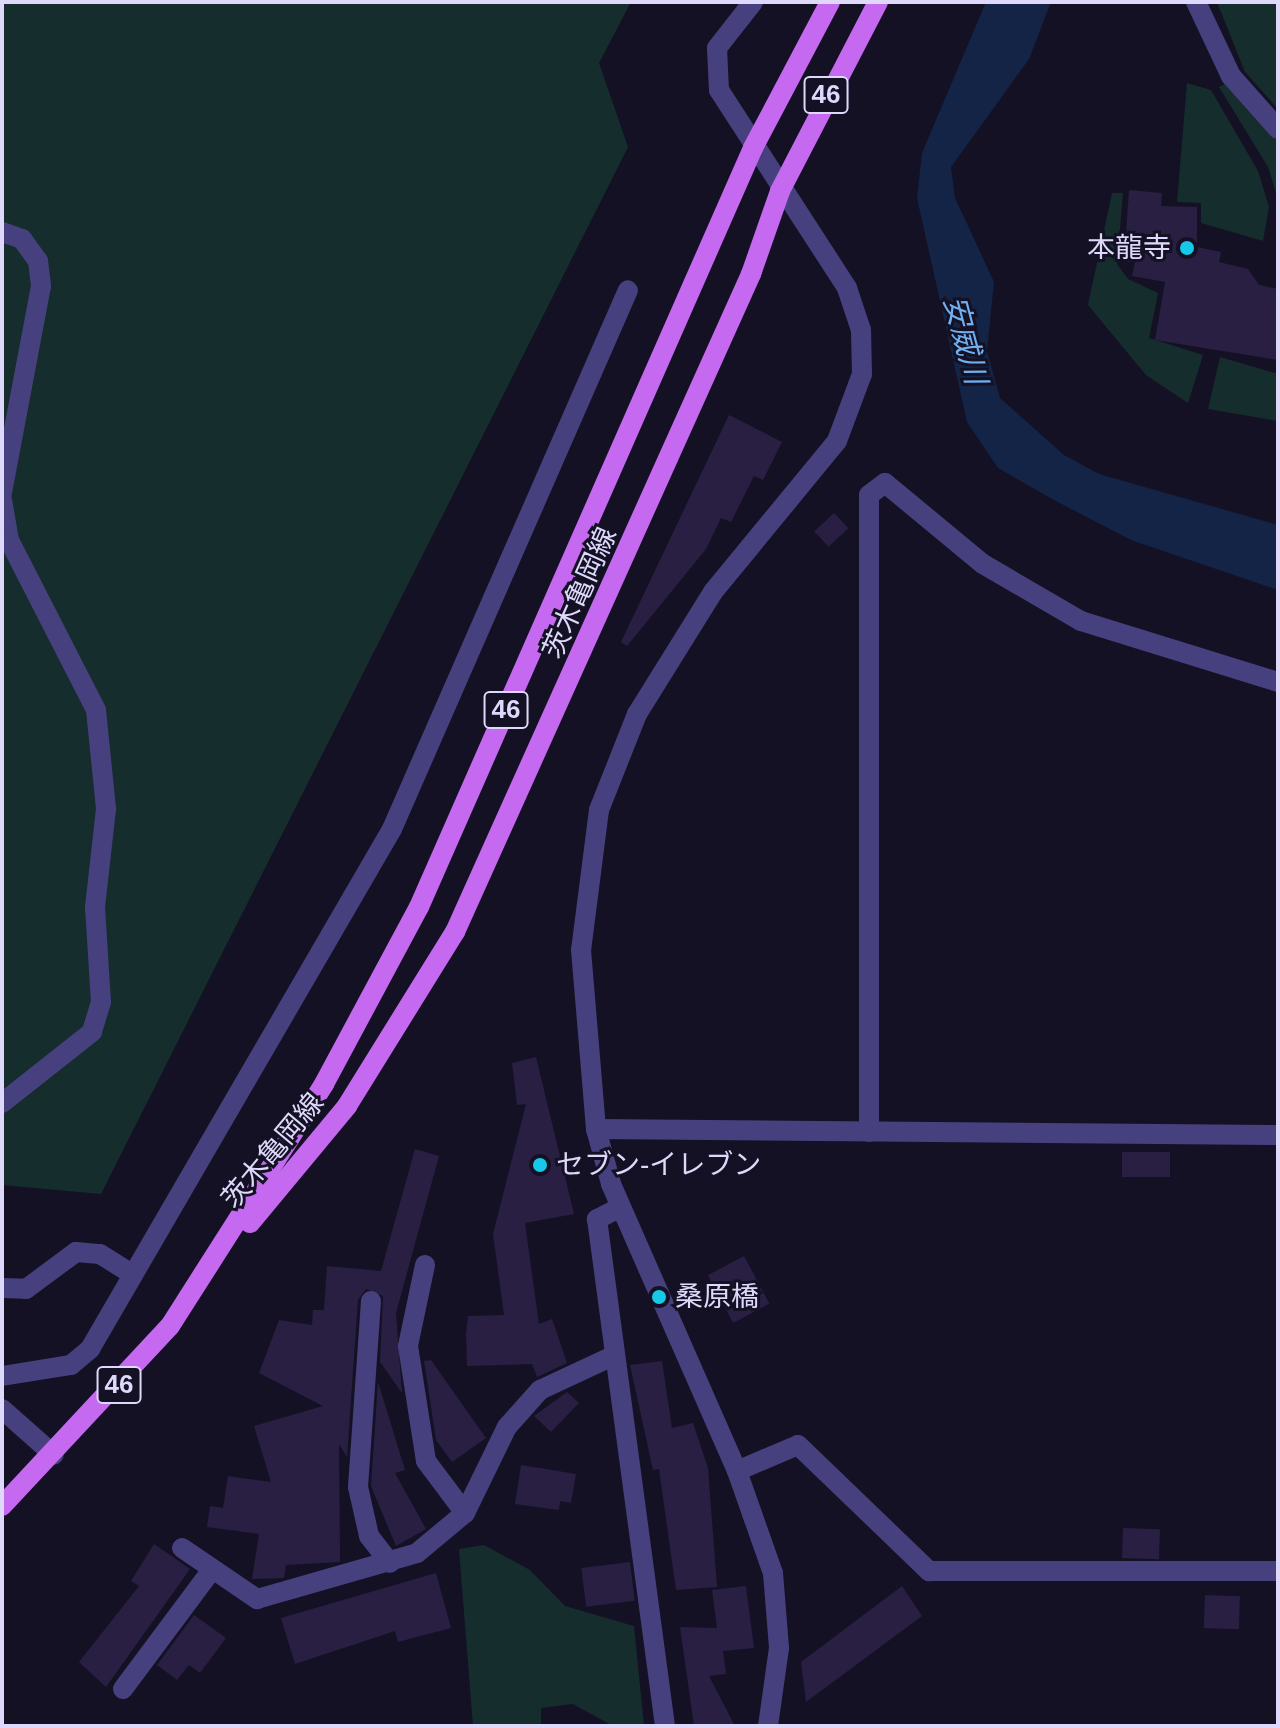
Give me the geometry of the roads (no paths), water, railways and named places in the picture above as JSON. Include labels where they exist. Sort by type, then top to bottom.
[{"type":"main road","name":"茨木亀岡線","points":[[223,1252],[419,907],[753,148],[830,2]]},
{"type":"main road","name":"茨木亀岡線","points":[[2,1506],[54,1455],[170,1326],[223,1252],[347,1106],[455,932],[738,303],[780,191],[878,2]]},
{"type":"street","points":[[753,2],[729,27],[715,67],[719,90],[780,191],[847,288],[861,330],[859,389],[837,441],[688,628],[613,767],[583,898],[583,1005],[596,1129],[619,1208],[737,1471],[776,1601],[778,1674],[768,1726]]},
{"type":"street","points":[[1196,2],[1231,76],[1278,129]]},
{"type":"street","points":[[2,232],[22,239],[38,261],[41,286],[2,493]]},
{"type":"street","points":[[2,1376],[71,1365],[90,1349],[392,829],[628,290]]},
{"type":"street","points":[[869,1132],[869,495],[885,483],[983,564],[1081,621],[1278,682]]},
{"type":"street","points":[[2,500],[9,540],[96,710],[106,809],[95,907],[101,1002],[92,1032],[2,1103]]},
{"type":"street","points":[[596,1129],[1278,1135]]},
{"type":"street","points":[[619,1208],[597,1219],[613,1356],[646,1542],[665,1726]]},
{"type":"street","points":[[2,1288],[26,1289],[76,1252],[100,1254],[133,1275]]},
{"type":"street","points":[[425,1265],[408,1346],[426,1461],[465,1513]]},
{"type":"street","points":[[371,1301],[358,1487],[369,1536],[390,1563]]},
{"type":"street","points":[[182,1548],[211,1571],[257,1599],[417,1553],[465,1513],[507,1427],[540,1390],[613,1356]]},
{"type":"street","points":[[2,1409],[54,1455]]},
{"type":"street","points":[[737,1471],[798,1445],[929,1571],[1278,1571]]},
{"type":"street","points":[[123,1689],[211,1571]]},
{"type":"water","name":"安威川","points":[[986,2],[1051,2],[1029,59],[951,167],[955,198],[994,282],[987,351],[1000,398],[1064,455],[1099,474],[1278,525],[1278,590],[1131,540],[1052,499],[998,468],[967,422],[917,198],[922,153]]},
{"type":"place","name":"本龍寺","points":[[1187,248]]},
{"type":"place","name":"セブン-イレブン","points":[[540,1165]]},
{"type":"place","name":"桑原橋","points":[[659,1297]]}]
